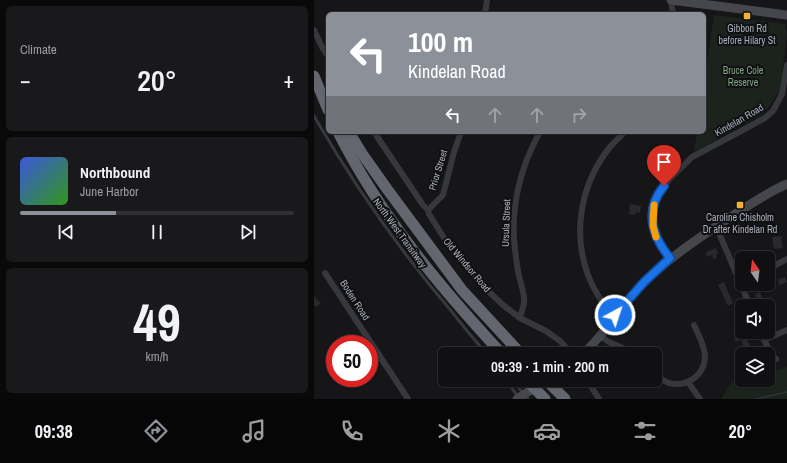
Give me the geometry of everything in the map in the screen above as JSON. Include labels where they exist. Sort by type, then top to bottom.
[{"type":"highway","points":[[314,69],[326,90]]},
{"type":"highway","points":[[314,76],[326,105]]},
{"type":"highway","points":[[339,134],[353,162],[373,195],[400,233],[458,307],[495,347]]},
{"type":"highway","name":"Old Windsor Road","points":[[351,134],[363,155],[387,189],[462,290],[515,347]]},
{"type":"highway","points":[[533,387],[545,399]]},
{"type":"highway","points":[[554,387],[565,399]]},
{"type":"main road","points":[[671,0],[787,15]]},
{"type":"main road","points":[[590,347],[640,286],[670,258],[766,194],[787,184]]},
{"type":"main road","points":[[522,398],[528,387]]},
{"type":"street","points":[[485,12],[487,0]]},
{"type":"street","points":[[671,0],[673,12]]},
{"type":"street","points":[[314,30],[326,53]]},
{"type":"street","name":"Kindelan Road","points":[[670,258],[658,242],[653,226],[653,212],[658,193],[692,157],[765,118],[773,111],[786,86],[787,64]]},
{"type":"street","name":"Old Windsor Road","points":[[375,134],[423,205],[428,210],[449,246],[487,290],[520,318],[546,331],[566,347]]},
{"type":"street","name":"Prior Street","points":[[428,210],[443,195],[460,134]]},
{"type":"street","name":"Ursula Street","points":[[520,318],[524,304],[524,297],[514,247],[516,202],[525,163],[539,134]]},
{"type":"street","points":[[615,315],[601,301],[587,273],[581,247],[580,217],[588,187],[594,172],[610,147],[623,134]]},
{"type":"street","points":[[715,227],[735,269]]},
{"type":"street","points":[[775,265],[787,259]]},
{"type":"street","name":"Boden Road","points":[[325,273],[408,399]]},
{"type":"street","points":[[662,380],[666,382],[682,384],[688,382],[699,373],[705,359],[704,348],[694,325]]},
{"type":"street","points":[[776,359],[770,353],[764,340],[787,330]]},
{"type":"street","points":[[600,336],[620,347]]},
{"type":"street","points":[[688,382],[700,399]]},
{"type":"street","points":[[591,387],[599,399]]},
{"type":"lane","name":"North West Transitway","points":[[314,116],[359,189],[392,237],[431,288],[481,347]]},
{"type":"lane","points":[[512,387],[522,398]]},
{"type":"lane","points":[[516,387],[522,398]]},
{"type":"green space","name":"Bruce Cole Reserve","points":[[714,15],[785,24],[787,33],[780,90],[770,105],[764,113],[694,152],[697,134],[706,134],[706,69]]},
{"type":"green space","points":[[787,367],[787,399],[721,399],[735,377],[735,387],[775,387],[775,371]]},
{"type":"building","points":[[630,204],[641,206],[640,213],[636,212],[635,215],[629,214]]},
{"type":"building","points":[[781,236],[783,248],[774,249],[772,237]]},
{"type":"building","points":[[716,248],[718,254],[716,254],[717,258],[713,259],[712,255],[707,257],[706,252]]},
{"type":"building","points":[[785,277],[787,282],[779,285],[778,280]]},
{"type":"building","points":[[724,282],[733,303],[728,306],[718,285]]},
{"type":"building","points":[[760,292],[763,299],[757,299],[755,294]]},
{"type":"building","points":[[314,296],[321,303],[316,307],[314,305]]},
{"type":"building","points":[[734,338],[747,339],[750,347],[744,347],[741,340],[736,342]]},
{"type":"waterway","points":[[756,399],[787,392]]},
{"type":"slow traffic","points":[[654,205],[653,226],[656,237]]},
{"type":"place","name":"Gibbon Rd before Hilary St","points":[[747,16]]},
{"type":"place","name":"Caroline Chisholm Dr after Kindelan Rd","points":[[740,205]]},
{"type":"route","points":[[615,315],[644,282],[670,258],[658,242],[653,226],[654,203],[658,193],[664,186]]}]
